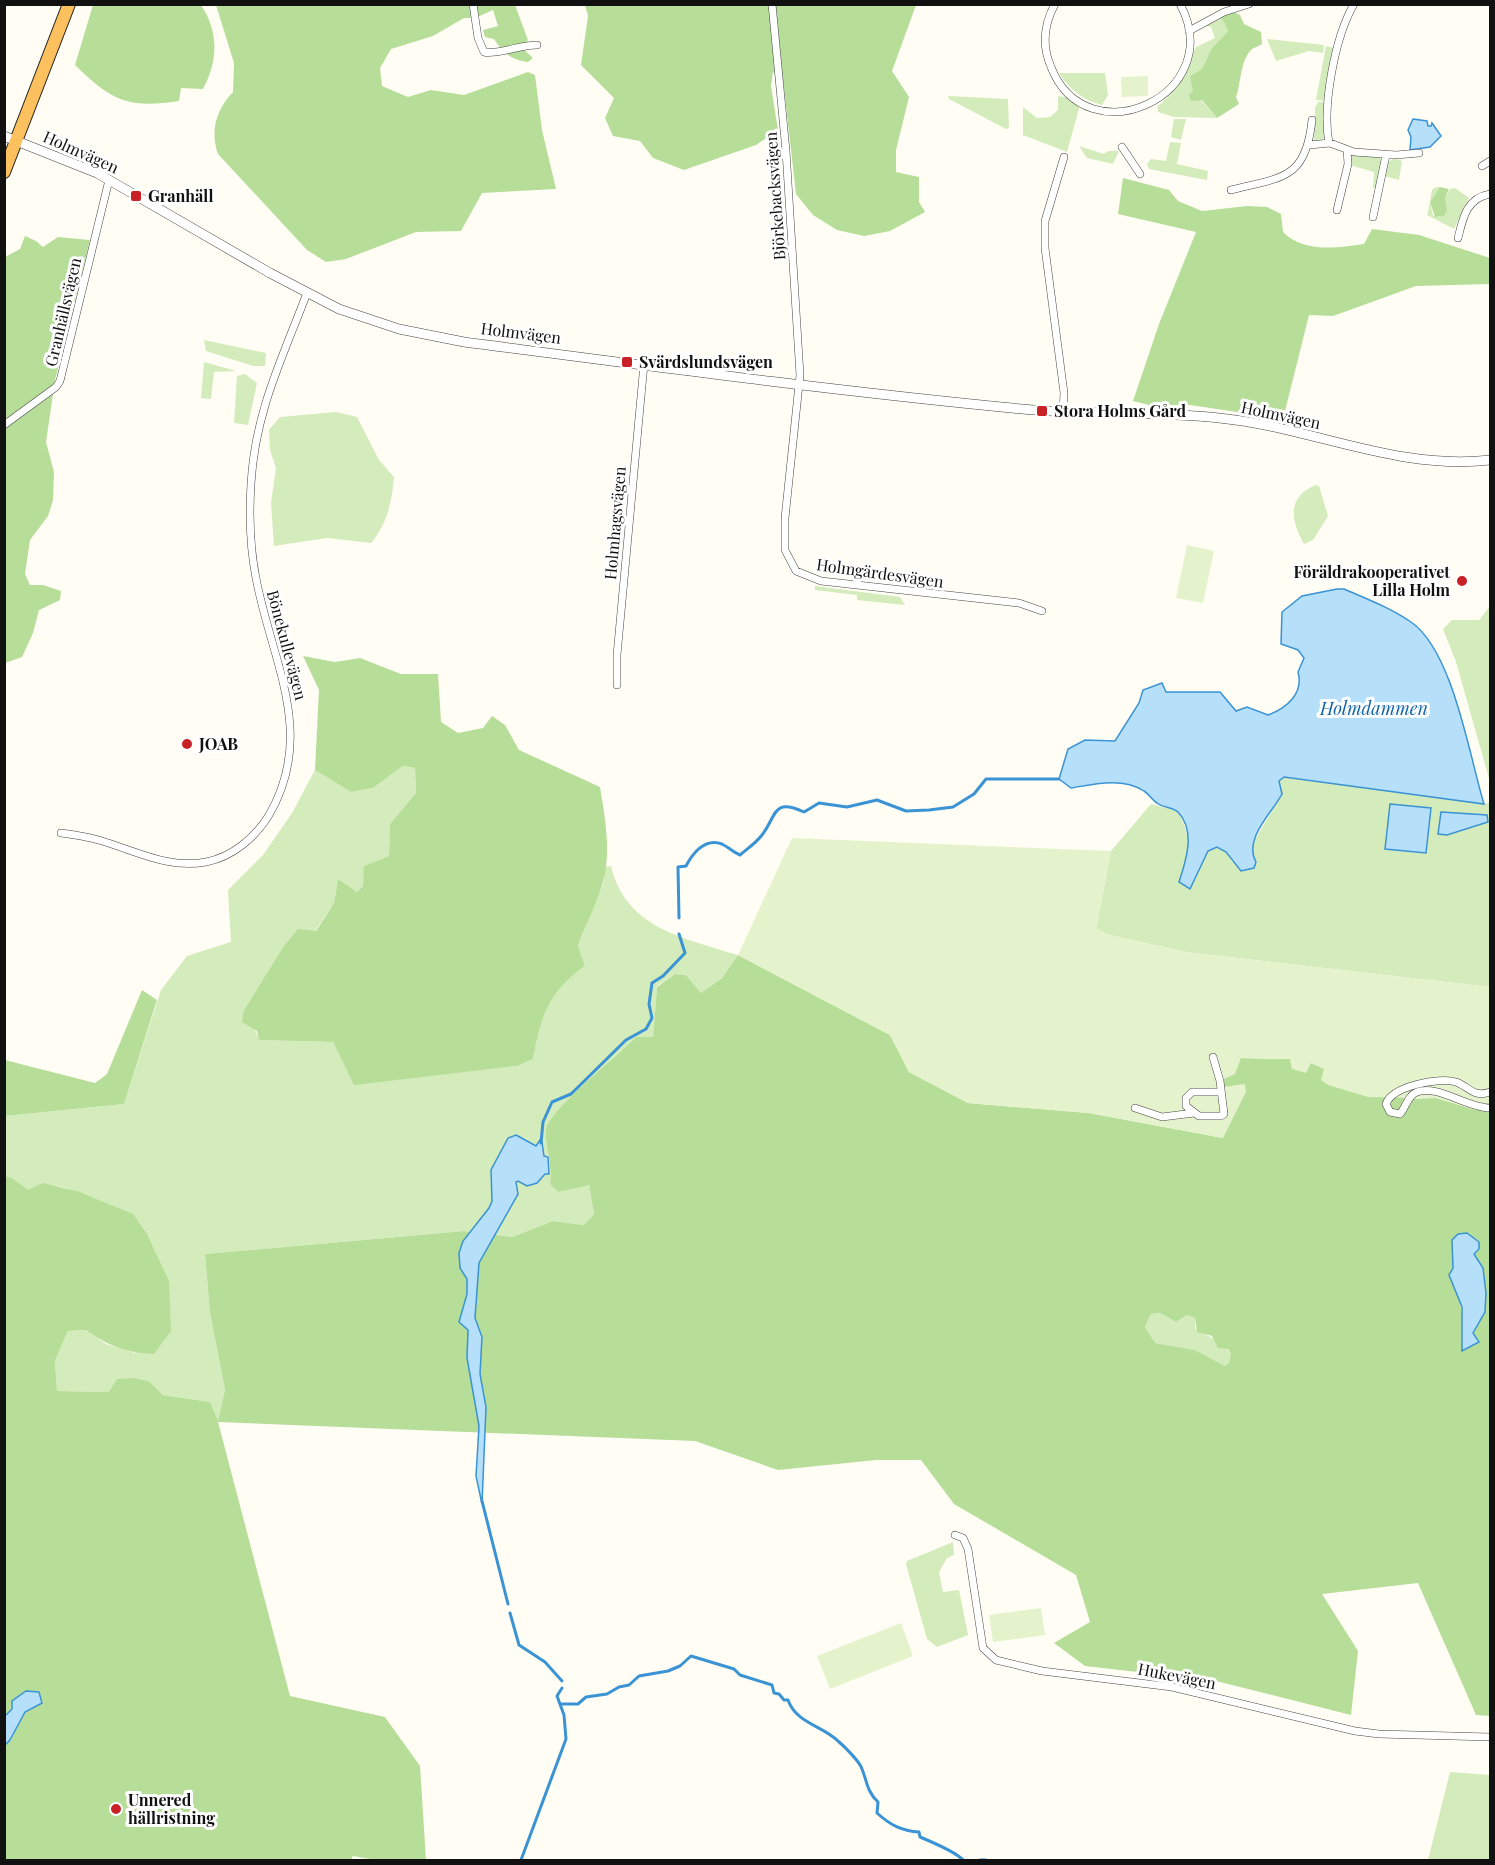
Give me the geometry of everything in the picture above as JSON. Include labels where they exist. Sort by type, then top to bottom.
[{"type":"highway","points":[[4,172],[18,141],[69,4]]},
{"type":"street","points":[[473,4],[478,38],[484,52],[497,53],[516,46],[537,45]]},
{"type":"street","name":"Björkebacksvägen","points":[[771,4],[786,151],[800,375],[798,385]]},
{"type":"street","points":[[1055,4],[1049,17],[1045,39],[1052,71],[1073,97],[1100,110],[1119,112],[1140,109],[1168,92],[1186,64],[1189,31],[1180,4]]},
{"type":"street","points":[[1329,143],[1327,130],[1330,86],[1338,47],[1354,4]]},
{"type":"street","points":[[1189,31],[1224,12],[1247,5]]},
{"type":"street","points":[[1231,190],[1287,175],[1300,164],[1309,145],[1312,120]]},
{"type":"street","name":"Holmvägen","points":[[4,136],[109,180],[307,293],[369,321],[433,337],[798,385],[1063,412],[1221,418],[1279,428],[1406,458],[1443,462],[1491,460]]},
{"type":"street","points":[[1309,145],[1329,143],[1347,150],[1386,154],[1419,153]]},
{"type":"street","points":[[1122,147],[1140,174]]},
{"type":"street","points":[[1337,210],[1348,164],[1347,150]]},
{"type":"street","points":[[1373,217],[1386,154]]},
{"type":"street","points":[[1063,412],[1064,393],[1045,248],[1045,221],[1064,157]]},
{"type":"street","points":[[1482,166],[1491,161]]},
{"type":"street","name":"Granhällsvägen","points":[[4,425],[56,387],[60,381],[109,180]]},
{"type":"street","points":[[1458,238],[1469,206],[1480,196],[1491,194]]},
{"type":"street","name":"Bönekullevägen","points":[[61,833],[97,839],[166,862],[198,863],[217,859],[239,847],[260,830],[273,808],[284,780],[289,753],[290,714],[285,680],[269,634],[255,575],[250,525],[251,483],[255,445],[266,398],[282,352],[307,293]]},
{"type":"street","name":"Holmhagsvägen","points":[[617,685],[617,655],[644,364]]},
{"type":"street","name":"Holmgärdesvägen","points":[[798,385],[784,536],[787,558],[796,571],[809,578],[831,583],[1019,603],[1042,611]]},
{"type":"street","points":[[1213,1057],[1220,1081],[1219,1092],[1224,1105],[1221,1116],[1199,1116],[1186,1106],[1186,1098],[1192,1092],[1219,1092]]},
{"type":"street","points":[[1491,1092],[1472,1093],[1455,1082],[1434,1082],[1394,1093],[1386,1104],[1390,1112],[1400,1114],[1410,1097],[1417,1092],[1430,1091],[1479,1108],[1491,1108]]},
{"type":"street","points":[[1135,1108],[1162,1117],[1194,1113]]},
{"type":"street","name":"Hukevägen","points":[[955,1535],[963,1538],[968,1549],[983,1648],[996,1660],[1042,1671],[1172,1687],[1355,1731],[1391,1735],[1491,1737]]},
{"type":"green space","points":[[93,5],[201,5],[211,26],[214,47],[212,68],[203,89],[181,88],[179,101],[146,104],[121,99],[99,87],[75,65]]},
{"type":"green space","points":[[216,5],[515,5],[528,40],[523,49],[533,58],[528,62],[512,58],[494,39],[485,37],[483,30],[498,26],[493,10],[475,18],[464,18],[433,36],[391,49],[380,68],[382,86],[408,97],[431,90],[464,95],[528,72],[535,75],[542,130],[556,189],[482,193],[461,231],[416,232],[346,259],[326,262],[307,250],[218,154],[215,137],[216,121],[222,106],[233,92],[234,63]]},
{"type":"green space","points":[[585,5],[916,5],[892,71],[909,97],[896,150],[896,172],[919,177],[919,202],[925,212],[890,231],[864,236],[837,230],[813,215],[796,194],[783,79],[773,72],[771,86],[778,130],[756,145],[684,170],[653,158],[640,141],[613,136],[605,118],[614,98],[581,65],[588,16]]},
{"type":"green space","points":[[1234,12],[1240,15],[1244,24],[1261,32],[1262,44],[1251,50],[1244,61],[1236,97],[1239,104],[1217,118],[1202,100],[1191,101],[1189,95],[1193,91],[1190,76],[1202,69],[1211,49],[1228,31],[1221,17]]},
{"type":"green space","points":[[1221,17],[1228,31],[1211,49],[1202,69],[1190,76],[1201,100],[1217,118],[1174,117],[1158,112],[1158,106],[1174,91],[1182,79],[1196,47],[1215,38],[1211,27],[1205,26]]},
{"type":"green space","points":[[1267,39],[1324,45],[1323,53],[1309,51],[1276,61]]},
{"type":"green space","points":[[1326,46],[1335,48],[1325,101],[1316,100]]},
{"type":"green space","points":[[1059,73],[1105,73],[1108,95],[1102,105],[1089,100],[1072,89]]},
{"type":"green space","points":[[1148,76],[1148,96],[1122,97],[1121,77]]},
{"type":"green space","points":[[948,96],[1008,99],[1009,128],[1006,129],[949,99]]},
{"type":"green space","points":[[1058,96],[1070,98],[1080,105],[1067,152],[1023,135],[1023,107],[1037,118],[1050,117],[1058,110]]},
{"type":"green space","points":[[1318,102],[1326,102],[1325,137],[1318,142],[1314,141],[1315,108]]},
{"type":"green space","points":[[1174,119],[1186,119],[1181,140],[1171,137]]},
{"type":"green space","points":[[1170,142],[1181,143],[1177,164],[1208,171],[1207,180],[1149,169],[1147,164],[1151,159],[1166,161]]},
{"type":"green space","points":[[1079,146],[1104,154],[1108,151],[1119,151],[1113,164],[1087,158]]},
{"type":"green space","points":[[1352,154],[1379,157],[1382,160],[1377,188],[1373,188],[1374,172],[1350,165]]},
{"type":"green space","points":[[1394,158],[1402,161],[1399,180],[1384,176],[1387,163]]},
{"type":"green space","points":[[1123,178],[1169,190],[1178,201],[1202,211],[1247,206],[1267,207],[1281,214],[1283,232],[1291,239],[1310,246],[1332,247],[1364,244],[1372,229],[1419,235],[1490,258],[1490,284],[1416,286],[1333,316],[1309,315],[1283,419],[1190,405],[1153,406],[1133,401],[1159,324],[1196,232],[1118,214]]},
{"type":"green space","points":[[1440,187],[1430,202],[1433,216],[1439,217],[1446,214],[1445,198],[1450,189],[1455,188],[1469,198],[1454,229],[1427,215],[1432,190]]},
{"type":"green space","points":[[1440,187],[1449,189],[1445,198],[1447,211],[1444,216],[1435,217],[1430,202]]},
{"type":"green space","points":[[25,236],[43,247],[58,237],[90,240],[55,380],[46,442],[54,472],[53,500],[48,516],[30,540],[25,574],[30,585],[43,585],[61,591],[60,600],[39,610],[33,633],[22,657],[5,663],[5,257],[20,249]]},
{"type":"green space","points":[[204,340],[266,353],[265,366],[253,366],[206,351]]},
{"type":"green space","points":[[204,362],[236,371],[214,372],[211,399],[201,398]]},
{"type":"green space","points":[[245,374],[257,383],[248,425],[234,423],[237,376]]},
{"type":"green space","points":[[336,412],[357,417],[379,460],[394,477],[385,521],[371,543],[327,538],[274,546],[271,503],[276,468],[270,450],[269,430],[280,417]]},
{"type":"green space","points":[[1316,485],[1319,486],[1328,516],[1313,540],[1304,544],[1296,527],[1294,510],[1300,496]]},
{"type":"green space","points":[[1187,545],[1214,551],[1203,603],[1176,598]]},
{"type":"green space","points":[[815,586],[900,597],[905,605],[857,600],[857,595],[815,590]]},
{"type":"green space","points":[[1490,606],[1490,782],[1456,662],[1443,629],[1452,620],[1479,620]]},
{"type":"green space","points":[[303,656],[335,662],[360,658],[401,674],[438,674],[441,722],[458,733],[483,728],[492,716],[505,725],[519,750],[600,787],[607,836],[607,861],[600,893],[578,946],[585,966],[562,986],[548,1006],[539,1030],[533,1059],[517,1066],[354,1085],[333,1042],[259,1040],[257,1031],[242,1022],[244,1010],[283,947],[298,929],[316,931],[334,903],[338,879],[357,892],[363,886],[364,866],[389,856],[390,824],[416,793],[415,768],[403,766],[373,788],[351,792],[315,770],[319,690]]},
{"type":"green space","points":[[403,766],[415,768],[416,793],[390,824],[389,856],[365,866],[363,886],[357,892],[338,880],[334,903],[315,931],[283,947],[244,1010],[260,1040],[333,1042],[354,1084],[517,1066],[533,1059],[539,1030],[548,1006],[562,986],[585,966],[578,946],[603,884],[605,867],[611,866],[619,887],[630,904],[660,928],[697,943],[738,955],[722,978],[701,993],[686,975],[675,974],[657,986],[653,1038],[636,1037],[571,1096],[550,1120],[546,1135],[550,1183],[558,1192],[589,1184],[594,1214],[584,1225],[553,1221],[512,1237],[464,1231],[205,1254],[210,1313],[225,1390],[218,1422],[210,1402],[163,1395],[150,1382],[109,1392],[57,1391],[55,1361],[68,1331],[86,1330],[106,1344],[135,1353],[96,1201],[62,1187],[37,1187],[28,1191],[12,1178],[5,1176],[5,1116],[124,1104],[161,990],[187,956],[231,942],[228,890],[263,855],[292,813],[315,770],[351,792],[373,788]]},
{"type":"green space","points":[[1284,777],[1483,804],[1490,802],[1490,987],[1186,952],[1109,935],[1096,929],[1111,851],[1151,804],[1177,811],[1182,820],[1187,837],[1187,854],[1179,882],[1202,865],[1208,851],[1217,847],[1226,852],[1232,862],[1252,855],[1254,841],[1272,811],[1279,781]]},
{"type":"green space","points":[[792,838],[1111,851],[1096,929],[1109,935],[1186,952],[1490,987],[1490,1109],[1476,1110],[1436,1098],[1368,1097],[1328,1085],[1321,1080],[1324,1069],[1311,1063],[1306,1073],[1292,1069],[1290,1059],[1241,1058],[1235,1074],[1224,1079],[1224,1087],[1245,1084],[1246,1092],[1223,1138],[1089,1113],[968,1103],[909,1072],[890,1035],[738,955]]},
{"type":"green space","points":[[738,955],[890,1035],[909,1072],[968,1103],[1089,1113],[1223,1138],[1238,1085],[1224,1088],[1224,1079],[1240,1058],[1291,1059],[1311,1063],[1407,1099],[1436,1098],[1476,1110],[1490,1109],[1490,1716],[1476,1715],[1418,1583],[1322,1594],[1358,1651],[1351,1715],[1216,1681],[1085,1666],[1054,1643],[1090,1622],[1076,1575],[954,1504],[921,1460],[876,1460],[778,1470],[695,1441],[218,1422],[290,1696],[385,1717],[420,1766],[426,1860],[376,1860],[353,1856],[351,1860],[5,1860],[5,1745],[11,1740],[25,1712],[33,1709],[11,1704],[12,1709],[5,1716],[5,1176],[12,1178],[28,1190],[43,1183],[77,1191],[133,1214],[147,1234],[169,1281],[171,1331],[154,1354],[118,1348],[86,1330],[68,1331],[55,1361],[57,1391],[109,1392],[117,1379],[134,1378],[150,1382],[163,1395],[210,1402],[218,1421],[225,1390],[210,1313],[205,1254],[464,1231],[512,1237],[553,1221],[584,1225],[594,1214],[589,1185],[558,1192],[550,1184],[546,1129],[550,1120],[572,1096],[636,1037],[653,1037],[657,987],[675,974],[686,975],[701,993],[722,978]],"holes":[[[1453,1245],[1477,1251],[1474,1254],[1483,1268],[1486,1293],[1485,1312],[1473,1333],[1479,1340],[1464,1330],[1460,1302],[1449,1275],[1453,1268]],[[1160,1313],[1176,1322],[1187,1315],[1195,1318],[1197,1332],[1212,1336],[1218,1348],[1228,1349],[1231,1354],[1229,1363],[1225,1366],[1195,1350],[1155,1343],[1145,1327],[1151,1314]]]},
{"type":"green space","points":[[142,990],[157,1000],[124,1104],[5,1116],[5,1060],[95,1083],[107,1074]]},
{"type":"green space","points":[[1160,1313],[1176,1322],[1187,1315],[1195,1318],[1195,1329],[1228,1350],[1231,1354],[1229,1363],[1225,1366],[1195,1350],[1155,1343],[1145,1327],[1151,1314]]},
{"type":"green space","points":[[953,1542],[954,1555],[947,1558],[939,1572],[943,1592],[959,1590],[968,1635],[937,1647],[927,1639],[906,1564],[907,1561]]},
{"type":"green space","points":[[1041,1608],[1045,1635],[993,1642],[989,1615]]},
{"type":"green space","points":[[901,1623],[913,1656],[830,1689],[817,1656]]},
{"type":"green space","points":[[1450,1772],[1490,1775],[1490,1860],[1428,1860]]},
{"type":"water","points":[[1413,119],[1427,121],[1428,126],[1432,123],[1441,136],[1430,147],[1410,150],[1411,137],[1408,130]]},
{"type":"water","name":"Holmdammen","points":[[1344,589],[1395,612],[1411,622],[1426,636],[1449,679],[1484,804],[1284,777],[1279,781],[1282,794],[1260,826],[1253,844],[1256,862],[1254,868],[1241,871],[1226,852],[1217,847],[1208,851],[1190,889],[1179,882],[1187,856],[1188,837],[1187,828],[1178,812],[1159,805],[1144,791],[1127,784],[1108,783],[1071,788],[1059,779],[1068,749],[1085,740],[1115,741],[1139,703],[1143,690],[1162,683],[1166,692],[1220,692],[1236,711],[1247,707],[1268,715],[1282,708],[1292,699],[1299,687],[1298,672],[1304,658],[1298,650],[1281,644],[1282,612],[1302,596]]},
{"type":"water","points":[[1390,804],[1431,808],[1426,853],[1385,849]]},
{"type":"water","points":[[1441,812],[1487,815],[1488,822],[1447,835],[1438,834]]},
{"type":"water","points":[[516,1135],[536,1146],[540,1140],[542,1142],[544,1156],[548,1157],[549,1174],[545,1174],[537,1183],[527,1186],[516,1182],[518,1194],[479,1263],[475,1318],[482,1337],[480,1374],[486,1407],[482,1504],[476,1476],[479,1426],[467,1358],[468,1330],[459,1322],[467,1294],[467,1279],[460,1268],[459,1253],[463,1241],[489,1208],[492,1201],[491,1170],[508,1138]]},
{"type":"water","points":[[1467,1233],[1479,1242],[1479,1249],[1474,1254],[1483,1268],[1486,1293],[1485,1312],[1473,1333],[1479,1342],[1462,1351],[1462,1307],[1449,1275],[1453,1268],[1452,1240],[1458,1234]]},
{"type":"water","points":[[26,1691],[39,1692],[42,1703],[25,1712],[5,1745],[5,1716],[12,1709],[12,1701]]},
{"type":"waterway","points":[[679,918],[678,867],[686,866],[700,848],[710,843],[722,844],[740,855],[760,838],[781,808],[794,808],[804,812],[819,803],[847,807],[877,800],[906,811],[929,810],[953,807],[974,794],[986,779],[1059,779]]},
{"type":"waterway","points":[[541,1143],[543,1122],[552,1102],[571,1094],[626,1040],[646,1029],[652,1018],[649,1004],[652,983],[663,976],[685,953],[679,934]]},
{"type":"waterway","points":[[482,1501],[508,1604]]},
{"type":"waterway","points":[[510,1613],[519,1645],[545,1662],[562,1681]]},
{"type":"waterway","points":[[561,1704],[578,1704],[586,1697],[607,1694],[619,1687],[629,1685],[639,1676],[668,1671],[680,1666],[691,1656],[734,1669],[740,1675],[772,1685],[774,1693],[788,1700],[797,1714],[832,1736],[848,1751],[861,1766],[869,1790],[878,1802],[877,1813],[902,1829],[919,1832],[920,1837],[963,1860]]},
{"type":"waterway","points":[[521,1860],[566,1739],[564,1715],[557,1696],[562,1688]]},
{"type":"waterway","points":[[980,1860],[986,1860]]},
{"type":"place","name":"Granhäll","points":[[136,196]]},
{"type":"place","name":"Svärdslundsvägen","points":[[627,362]]},
{"type":"place","name":"Stora Holms Gård","points":[[1042,411]]},
{"type":"place","name":"Föräldrakooperativet Lilla Holm","points":[[1462,581]]},
{"type":"place","name":"JOAB","points":[[187,744]]},
{"type":"place","name":"Unnered hällristning","points":[[116,1809]]}]
